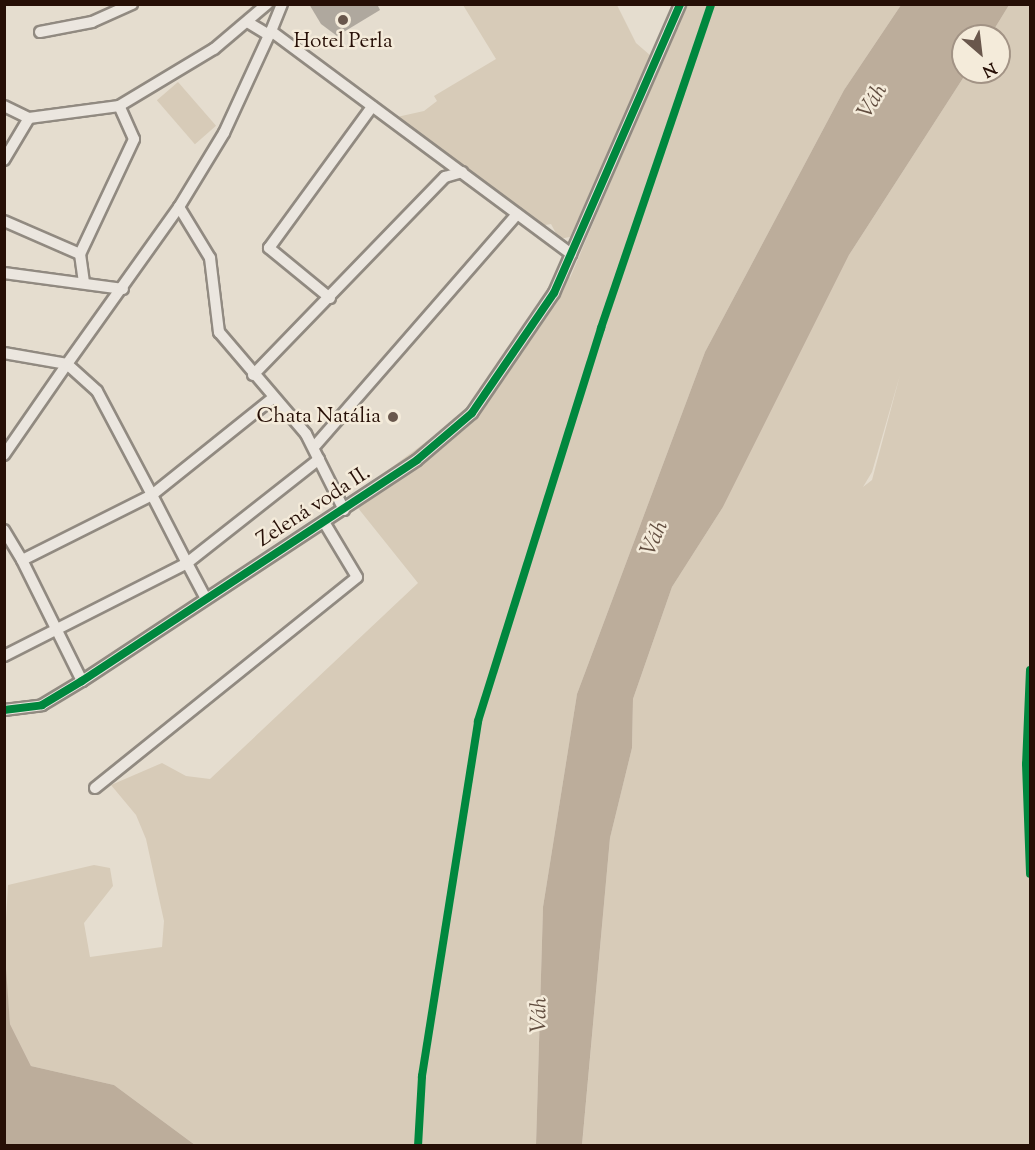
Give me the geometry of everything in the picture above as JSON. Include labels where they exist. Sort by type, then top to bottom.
[{"type":"street","points":[[40,32],[92,22],[132,4]]},
{"type":"street","points":[[4,106],[29,118],[120,106],[250,13],[267,4]]},
{"type":"street","points":[[4,455],[10,439],[123,289],[179,207],[224,133],[282,4]]},
{"type":"street","name":"Zelená voda II.","points":[[4,710],[42,705],[82,681],[417,460],[472,413],[554,293],[680,4]]},
{"type":"street","points":[[250,13],[270,33],[571,254]]},
{"type":"street","points":[[84,281],[80,254],[134,139],[120,106]]},
{"type":"street","points":[[330,298],[269,248],[372,107]]},
{"type":"street","points":[[4,160],[29,118]]},
{"type":"street","points":[[445,160],[445,177]]},
{"type":"street","points":[[253,375],[445,177],[462,172]]},
{"type":"street","name":"Zelená voda II.","points":[[179,207],[210,258],[218,289],[216,325],[253,375],[314,447],[344,510]]},
{"type":"street","points":[[314,447],[517,214]]},
{"type":"street","points":[[4,221],[80,254]]},
{"type":"street","points":[[4,273],[84,281],[123,289]]},
{"type":"street","points":[[4,353],[67,364],[97,391],[206,598]]},
{"type":"street","points":[[22,560],[152,495],[273,398]]},
{"type":"street","name":"Zelená voda II.","points":[[4,656],[187,563],[319,459]]},
{"type":"street","points":[[95,788],[357,577],[324,522]]},
{"type":"street","points":[[4,530],[22,560],[82,681]]},
{"type":"shaded area","points":[[463,5],[617,5],[636,43],[651,56],[570,237],[559,239],[551,224],[540,226],[397,117],[424,111],[437,101],[434,96],[496,59]]},
{"type":"shaded area","points":[[685,5],[901,5],[844,90],[705,352],[577,694],[543,907],[536,1145],[195,1145],[114,1085],[31,1066],[10,1024],[4,955],[8,885],[94,865],[110,868],[113,886],[84,923],[90,957],[162,947],[164,921],[146,839],[136,815],[111,785],[162,763],[186,776],[210,779],[418,583],[350,498],[472,408],[521,337],[566,255],[570,278]]},
{"type":"shaded area","points":[[1009,5],[1030,5],[1030,1145],[582,1146],[610,838],[632,748],[633,699],[672,587],[723,507],[849,255],[959,84],[1011,84],[1011,24],[997,24]],"holes":[[[900,375],[872,480],[863,487],[872,472]]]},
{"type":"shaded area","points":[[178,82],[216,126],[195,144],[157,100]]},
{"type":"water","name":"Váh","points":[[901,5],[1009,5],[997,24],[951,24],[951,84],[959,84],[849,255],[723,507],[672,587],[633,699],[632,748],[610,838],[582,1145],[536,1145],[543,907],[577,694],[705,352],[844,90]]},
{"type":"water","points":[[5,955],[10,1024],[31,1066],[114,1085],[195,1145],[5,1145]]},
{"type":"building","name":"Hotel Perla","points":[[309,4],[377,4],[380,10],[337,36],[321,24]]},
{"type":"cycle path","points":[[4,710],[42,705],[82,681],[417,460],[472,413],[554,293],[680,4]]},
{"type":"cycle path","points":[[418,1146],[422,1076],[478,721],[601,328],[711,4]]},
{"type":"cycle path","points":[[1030,670],[1026,764],[1030,874]]},
{"type":"place","name":"Hotel Perla","points":[[343,20]]},
{"type":"place","name":"Chata Natália","points":[[393,417]]}]
